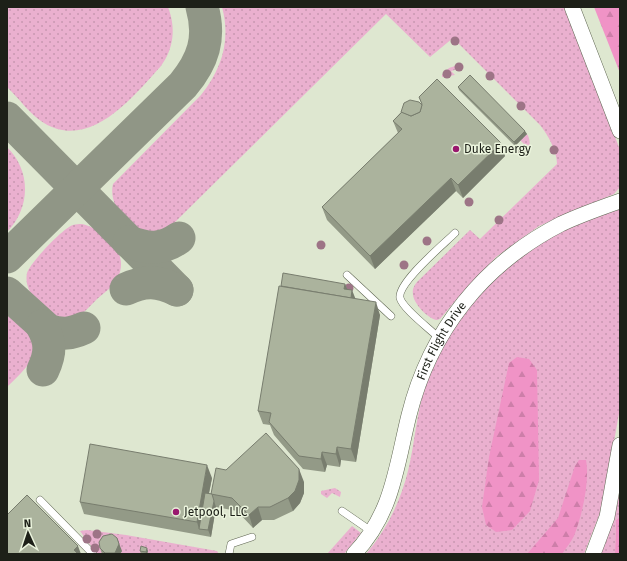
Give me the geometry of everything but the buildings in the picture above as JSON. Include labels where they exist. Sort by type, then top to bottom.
[{"type":"street","points":[[572,7],[620,130]]},
{"type":"street","name":"First Flight Drive","points":[[354,554],[371,532],[384,509],[394,483],[409,415],[418,387],[439,338],[462,304],[490,273],[514,254],[561,224],[620,201]]},
{"type":"street","points":[[593,554],[607,517],[620,445]]},
{"type":"lane","points":[[439,338],[404,305],[400,298],[401,290],[409,278],[455,233]]},
{"type":"lane","points":[[347,275],[391,316]]},
{"type":"lane","points":[[40,500],[93,554]]},
{"type":"lane","points":[[342,511],[371,532]]},
{"type":"lane","points":[[229,554],[231,544],[252,538]]},
{"type":"shaded area","points":[[7,7],[168,7],[171,15],[173,30],[171,45],[169,52],[161,66],[124,105],[109,117],[94,125],[78,130],[61,130],[39,120],[7,87]]},
{"type":"shaded area","points":[[222,7],[566,7],[620,150],[620,187],[614,194],[539,226],[496,257],[440,319],[437,320],[429,317],[415,302],[413,289],[417,282],[470,230],[480,239],[557,164],[557,159],[552,143],[540,125],[453,38],[430,57],[386,14],[169,228],[154,233],[140,231],[126,221],[116,207],[113,200],[113,184],[201,95],[208,85],[223,54],[225,42],[225,19]]},
{"type":"shaded area","points":[[458,65],[462,68],[451,71],[455,75],[442,77],[442,75],[449,68]]},
{"type":"shaded area","points":[[527,134],[530,143],[527,152],[522,157],[515,151],[526,146],[520,140]]},
{"type":"shaded area","points":[[7,147],[15,157],[20,167],[24,178],[25,189],[24,200],[20,212],[15,222],[7,232]]},
{"type":"shaded area","points":[[620,209],[620,408],[602,508],[584,554],[366,554],[387,524],[402,491],[411,460],[420,406],[438,355],[468,308],[506,269],[528,252],[567,229]]},
{"type":"shaded area","points":[[82,224],[99,231],[113,243],[121,259],[121,268],[118,277],[109,289],[80,315],[68,319],[57,317],[46,311],[32,295],[28,287],[27,273],[40,254],[62,232],[73,225]]},
{"type":"shaded area","points":[[7,312],[19,319],[35,341],[33,356],[30,362],[7,387]]},
{"type":"shaded area","points":[[620,479],[620,517],[616,520],[615,554],[600,554]]},
{"type":"shaded area","points":[[335,488],[341,492],[340,497],[332,493],[327,498],[321,494],[321,491]]},
{"type":"shaded area","points":[[352,526],[361,533],[344,554],[327,554]]},
{"type":"shaded area","points":[[87,530],[126,535],[217,551],[219,554],[97,554],[80,531]]},
{"type":"green space","points":[[594,7],[620,7],[620,73]]},
{"type":"green space","points":[[517,357],[529,359],[537,370],[539,480],[530,511],[512,530],[496,532],[486,525],[482,507],[489,457],[509,363]]},
{"type":"green space","points":[[579,460],[586,460],[587,478],[582,509],[573,538],[562,554],[527,554],[558,518],[575,466]]},
{"type":"green space","points":[[620,517],[620,554],[615,554],[616,520]]},
{"type":"taxiway","points":[[7,257],[183,85],[196,67],[203,49],[206,29],[202,7]]},
{"type":"taxiway","points":[[7,118],[177,290]]},
{"type":"taxiway","points":[[129,242],[142,246],[155,247],[167,245],[179,238]]},
{"type":"taxiway","points":[[126,289],[139,284],[158,283],[177,290]]},
{"type":"taxiway","points":[[7,293],[48,330],[58,333],[66,333],[75,332],[84,328]]},
{"type":"taxiway","points":[[42,326],[47,337],[49,348],[49,353],[43,370]]},
{"type":"place","name":"Duke Energy","points":[[456,149]]},
{"type":"place","name":"Jetpool, LLC","points":[[176,512]]}]
